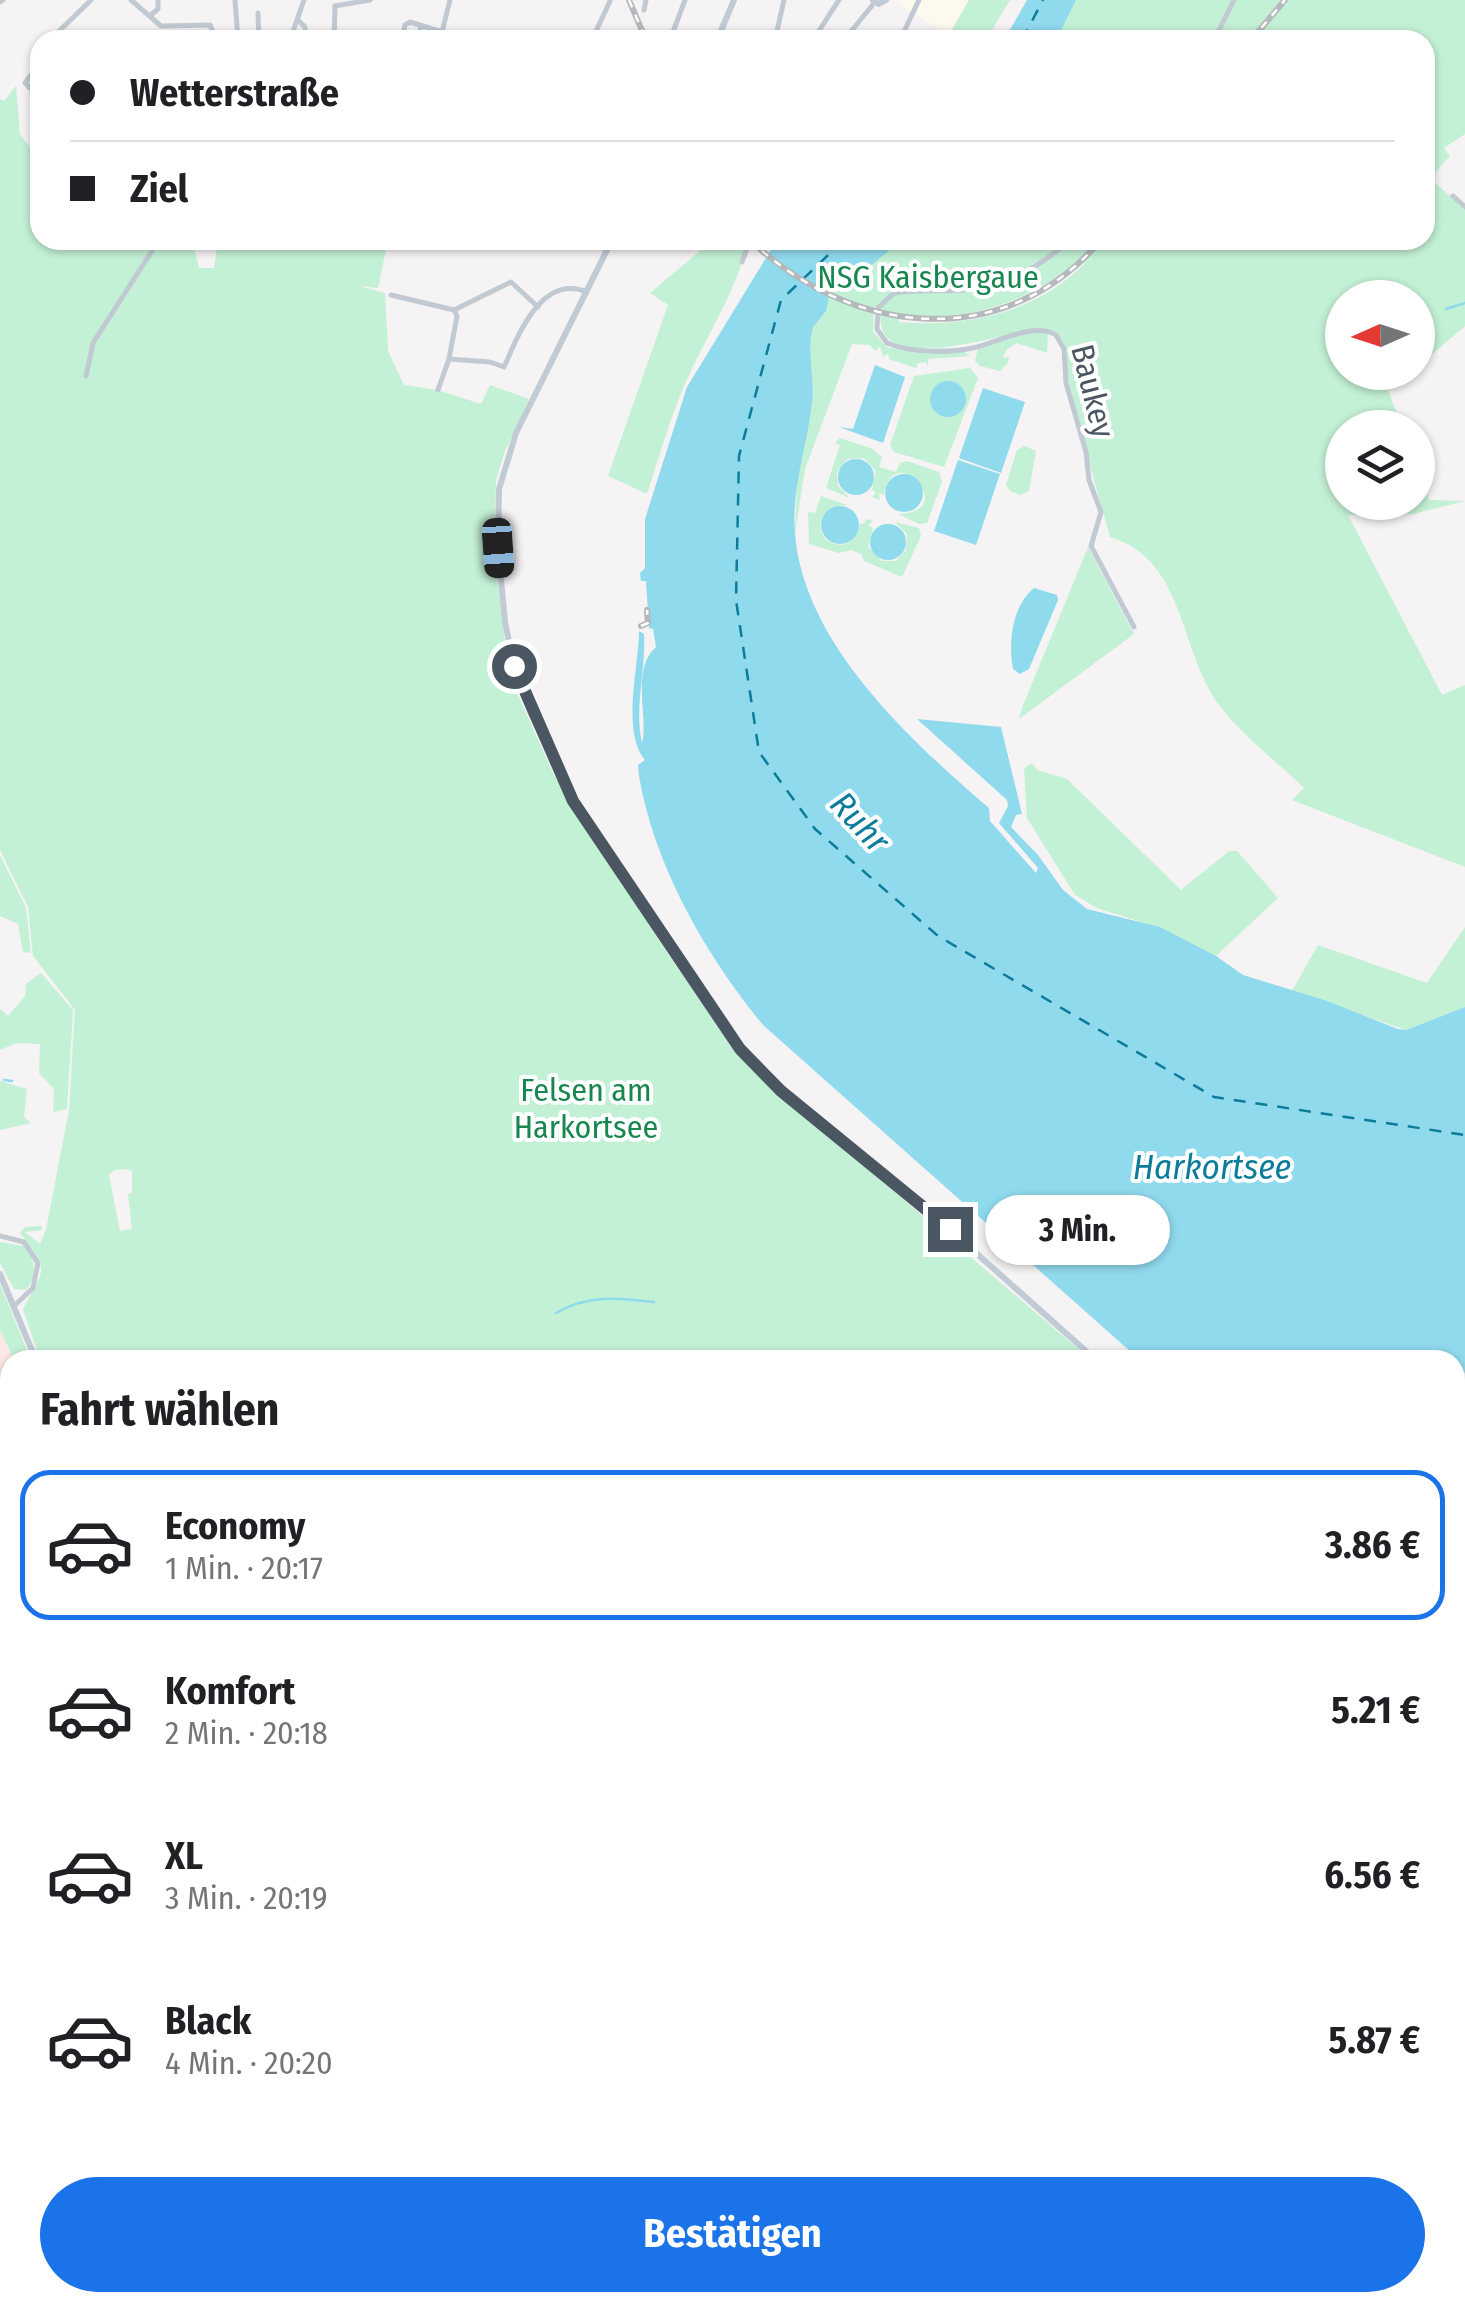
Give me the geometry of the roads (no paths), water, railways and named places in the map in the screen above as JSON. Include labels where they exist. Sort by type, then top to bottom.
[{"type":"main road","points":[[874,1],[886,0]]},
{"type":"main road","points":[[721,30],[731,1]]},
{"type":"main road","points":[[607,250],[506,457],[497,520],[506,622],[522,693],[573,801],[751,1062],[901,1186],[1085,1350]]},
{"type":"main road","points":[[0,1274],[32,1350]]},
{"type":"street","points":[[60,30],[91,0]]},
{"type":"street","points":[[131,0],[161,26],[206,24],[215,30]]},
{"type":"street","points":[[151,16],[158,9],[158,0]]},
{"type":"street","points":[[234,0],[237,30]]},
{"type":"street","points":[[294,30],[304,0]]},
{"type":"street","points":[[334,30],[334,3],[370,0]]},
{"type":"street","points":[[442,30],[450,0]]},
{"type":"street","points":[[644,10],[646,0]]},
{"type":"street","points":[[674,30],[685,0]]},
{"type":"street","points":[[777,30],[784,0]]},
{"type":"street","points":[[820,30],[839,0]]},
{"type":"street","points":[[905,30],[919,0]]},
{"type":"street","points":[[1219,30],[1234,0]]},
{"type":"street","points":[[852,30],[874,1]]},
{"type":"street","points":[[597,30],[610,2]]},
{"type":"street","points":[[258,12],[259,30]]},
{"type":"street","points":[[298,20],[305,30]]},
{"type":"street","points":[[405,30],[407,23],[429,30]]},
{"type":"street","points":[[420,30],[421,26]]},
{"type":"street","points":[[1453,196],[1465,207]]},
{"type":"street","points":[[86,376],[92,343],[152,250]]},
{"type":"street","points":[[742,262],[746,250]]},
{"type":"street","name":"Baukey","points":[[1056,250],[1035,267],[1002,282],[967,290],[894,293],[878,308],[876,328],[887,343],[911,349],[971,348],[1042,329],[1056,334],[1064,349],[1066,383],[1086,452],[1089,480],[1101,512],[1090,546],[1134,627]]},
{"type":"street","points":[[391,295],[454,310],[511,282],[538,306]]},
{"type":"street","points":[[449,359],[504,367],[528,315],[562,290],[587,292]]},
{"type":"street","points":[[438,390],[449,359],[454,310]]},
{"type":"street","points":[[0,1236],[19,1239],[36,1258],[37,1279],[16,1304]]},
{"type":"street","points":[[11,1296],[29,1292]]},
{"type":"water","points":[[1027,0],[1076,0],[1061,30],[1010,30]]},
{"type":"water","name":"Harkortsee","points":[[771,250],[890,250],[852,281],[830,291],[826,311],[813,327],[812,403],[794,517],[802,574],[818,613],[865,686],[926,752],[989,808],[990,821],[1036,873],[1038,868],[999,823],[1007,800],[917,719],[1001,727],[1022,814],[1016,815],[1011,827],[1063,890],[1087,909],[1160,927],[1243,975],[1327,1001],[1398,1029],[1406,1030],[1465,1007],[1465,1350],[1129,1350],[763,1025],[722,970],[685,908],[657,843],[639,776],[638,765],[645,760],[634,733],[633,698],[639,631],[644,634],[639,716],[642,743],[642,681],[648,657],[656,647],[653,629],[649,628],[646,581],[641,581],[640,573],[645,568],[645,519],[687,387]]},
{"type":"water","points":[[875,365],[905,377],[883,443],[839,427],[853,429]]},
{"type":"water","points":[[948,381],[961,386],[966,399],[961,412],[948,417],[935,412],[930,399],[935,386]]},
{"type":"water","points":[[983,388],[1025,402],[1001,473],[959,458]]},
{"type":"water","points":[[856,459],[869,464],[874,477],[869,490],[856,495],[843,490],[838,477],[843,464]]},
{"type":"water","points":[[958,460],[1000,474],[976,545],[934,531]]},
{"type":"water","points":[[904,474],[917,480],[923,493],[917,506],[904,512],[891,506],[885,493],[891,480]]},
{"type":"water","points":[[840,506],[853,512],[859,525],[853,538],[840,544],[827,538],[821,525],[827,512]]},
{"type":"water","points":[[888,524],[901,529],[906,542],[901,555],[888,560],[875,555],[870,542],[875,529]]},
{"type":"water","points":[[1034,588],[1057,595],[1058,600],[1029,669],[1020,674],[1013,669],[1013,625],[1021,604]]},
{"type":"waterway","points":[[1446,309],[1465,303]]},
{"type":"waterway","points":[[4,1080],[12,1081]]},
{"type":"waterway","points":[[556,1313],[592,1300],[654,1302]]},
{"type":"railway","points":[[629,0],[642,30]]},
{"type":"railway","points":[[1260,30],[1285,0]]},
{"type":"railway","points":[[762,250],[790,272],[834,297],[881,312],[928,319],[975,315],[1020,301],[1063,276],[1090,250]]},
{"type":"railway","points":[[641,626],[648,623],[647,610]]},
{"type":"park label","name":"NSG Kaisbergaue","points":[[928,277]]},
{"type":"park label","name":"Felsen am Harkortsee","points":[[586,1108]]},
{"type":"water label","name":"Ruhr","points":[[860,822]]}]
